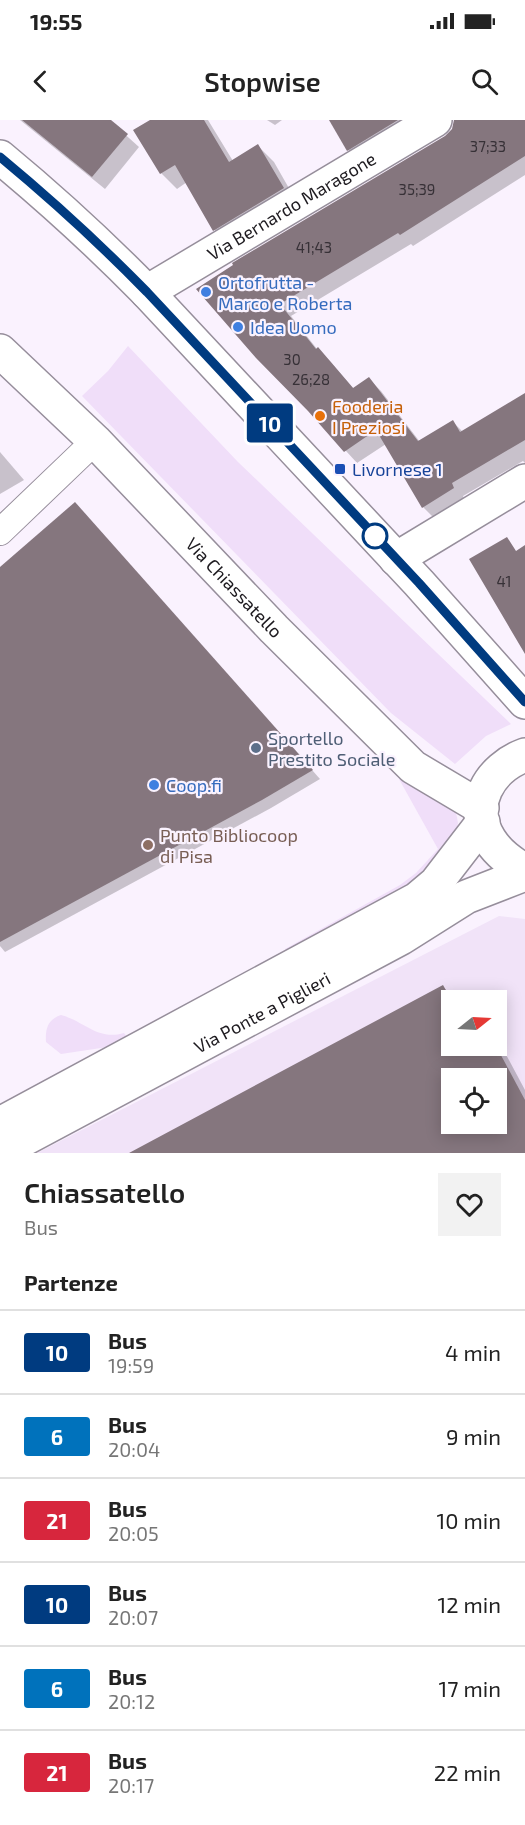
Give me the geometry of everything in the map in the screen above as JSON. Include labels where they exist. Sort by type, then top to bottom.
[{"type":"street","name":"Via Bernardo Maragone","points":[[147,292],[435,120]]},
{"type":"street","points":[[0,157],[56,204],[147,292],[396,558],[525,702]]},
{"type":"street","name":"Via Chiassatello","points":[[0,351],[95,441],[274,629],[405,759],[483,815]]},
{"type":"street","points":[[0,532],[95,441]]},
{"type":"street","points":[[396,558],[525,482]]},
{"type":"street","points":[[525,755],[506,764],[492,777],[483,795],[483,815],[489,838],[501,854],[525,872]]},
{"type":"street","name":"Via Ponte a Piglieri","points":[[0,1124],[417,899],[436,883],[483,815]]},
{"type":"street","name":"Via Ponte a Piglieri","points":[[0,1152],[402,938],[466,897],[525,872]]},
{"type":"shaded area","points":[[128,346],[238,462],[511,724],[486,736],[455,764],[391,713],[82,396],[108,371]]},
{"type":"shaded area","points":[[399,779],[432,789],[455,807],[458,823],[455,836],[418,885],[288,954],[285,949],[400,885],[416,873],[438,849]]},
{"type":"shaded area","points":[[499,916],[525,919],[525,1153],[37,1153]]},
{"type":"shaded area","points":[[61,1015],[99,1032],[115,1035],[124,1033],[127,1037],[121,1045],[61,1054],[46,1042],[46,1037],[50,1022]]},
{"type":"building","points":[[22,120],[111,120],[128,134],[92,177]]},
{"type":"building","points":[[150,120],[204,120],[229,162],[258,144],[284,188],[213,231],[175,165],[160,174],[133,130]]},
{"type":"building","points":[[329,120],[398,120],[347,151]]},
{"type":"building","points":[[454,120],[525,120],[525,156],[400,235],[398,233],[280,304],[316,349],[318,347],[353,388],[369,377],[418,441],[453,420],[460,432],[525,393],[525,440],[452,483],[454,488],[422,508],[376,430],[344,452],[256,358],[196,289],[233,265],[232,263],[445,136],[452,129]]},
{"type":"building","name":"Coop.fi","points":[[75,502],[313,770],[0,942],[0,567]]},
{"type":"building","points":[[507,537],[516,551],[525,545],[525,654],[469,559]]},
{"type":"building","points":[[443,985],[446,990],[441,990],[441,1056],[501,1056],[525,1100],[525,1153],[129,1153]]},
{"type":"bus line","name":"10","points":[[0,157],[56,204],[147,292],[419,583],[525,702]]},
{"type":"place","name":"Ortofrutta - Marco e Roberta","points":[[206,292]]},
{"type":"place","name":"Idea Uomo","points":[[238,327]]},
{"type":"place","name":"Fooderia I Preziosi","points":[[320,416]]},
{"type":"place","name":"Livornese 1","points":[[340,469]]},
{"type":"place","name":"Sportello Prestito Sociale","points":[[256,748]]},
{"type":"place","name":"Coop.fi","points":[[154,785]]},
{"type":"place","name":"Punto Bibliocoop di Pisa","points":[[148,845]]}]
